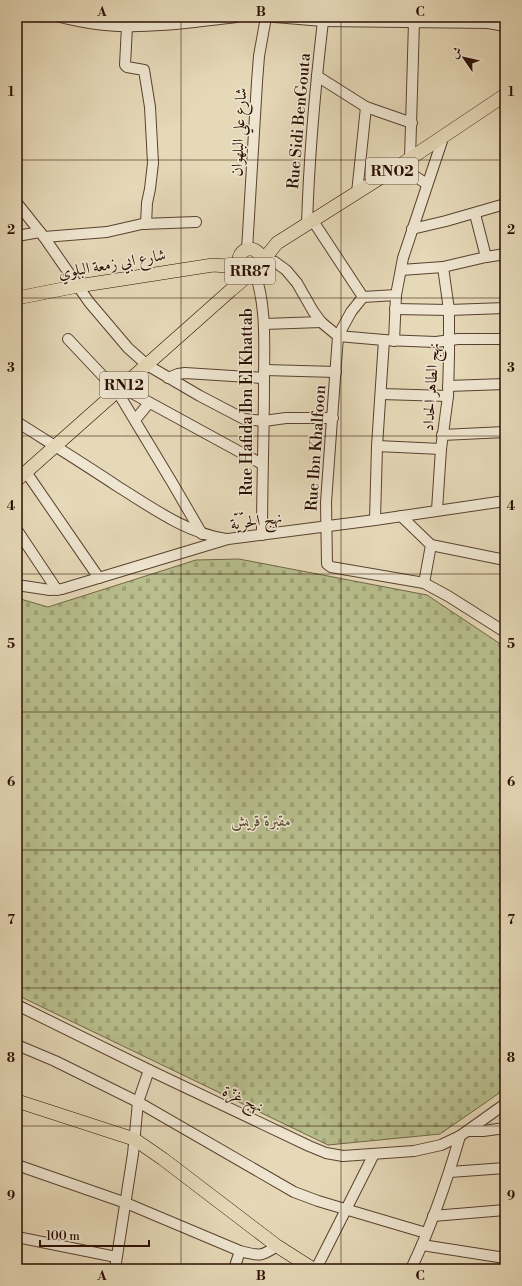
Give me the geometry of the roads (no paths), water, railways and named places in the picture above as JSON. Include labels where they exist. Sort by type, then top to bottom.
[{"type":"main road","name":"RN02","points":[[277,243],[405,163],[505,95]]},
{"type":"main road","name":"RR87","points":[[231,290],[244,279],[250,261],[269,253],[277,243]]},
{"type":"main road","name":"شارع ابي زمعة البلوي","points":[[17,298],[78,286],[213,265],[250,261]]},
{"type":"main road","name":"RN12","points":[[20,478],[231,290]]},
{"type":"main road","points":[[17,1101],[120,1133],[134,1139],[163,1159],[277,1246],[314,1269]]},
{"type":"street","points":[[60,17],[104,25],[127,26],[196,19],[236,17]]},
{"type":"street","name":"شارع علي البلهوان","points":[[250,261],[257,82],[259,56],[266,17]]},
{"type":"street","points":[[274,17],[323,21],[488,23],[505,26]]},
{"type":"street","name":"Rue Sidi BenGouta","points":[[310,223],[309,168],[323,21]]},
{"type":"street","points":[[414,22],[412,124],[405,163],[427,184]]},
{"type":"street","points":[[127,26],[125,65],[127,67],[141,68],[144,70],[150,107],[153,168],[147,203],[146,224]]},
{"type":"street","points":[[317,76],[366,107],[412,124]]},
{"type":"street","points":[[357,193],[366,107]]},
{"type":"street","points":[[374,520],[381,394],[396,295],[405,252],[443,138]]},
{"type":"street","points":[[17,203],[42,234],[89,302],[128,348],[147,365],[237,416],[250,420],[264,421],[286,418],[333,418]]},
{"type":"street","points":[[412,229],[475,214],[505,204]]},
{"type":"street","points":[[475,214],[486,257]]},
{"type":"street","points":[[17,236],[107,232],[146,224],[196,222]]},
{"type":"street","points":[[310,223],[363,297]]},
{"type":"street","points":[[401,270],[443,267],[505,254]]},
{"type":"street","points":[[250,261],[275,262],[290,275],[321,322],[338,336],[436,342],[458,339],[505,339]]},
{"type":"street","name":"Rue Hafida Ibn El Khattab","points":[[250,261],[261,293],[264,324],[262,535]]},
{"type":"street","name":"نهج الطاهر الحداد","points":[[438,510],[442,435],[448,391],[449,310],[443,267]]},
{"type":"street","points":[[338,336],[351,312],[363,297],[396,295]]},
{"type":"street","points":[[395,309],[449,310],[505,308]]},
{"type":"street","points":[[264,324],[321,322]]},
{"type":"street","name":"Rue Ibn Khalfoon","points":[[338,336],[326,502],[328,566],[424,583]]},
{"type":"street","points":[[68,339],[119,389],[135,420],[202,534]]},
{"type":"street","points":[[168,378],[185,373],[264,374],[336,372]]},
{"type":"street","points":[[381,394],[448,391],[505,384]]},
{"type":"street","points":[[119,389],[149,403],[262,464]]},
{"type":"street","points":[[135,420],[149,403]]},
{"type":"street","points":[[17,422],[177,522],[202,534],[228,539]]},
{"type":"street","points":[[442,435],[505,432]]},
{"type":"street","points":[[377,446],[441,449]]},
{"type":"street","points":[[20,478],[99,578]]},
{"type":"street","name":"نهج الحرّيّة","points":[[17,585],[57,590],[228,539],[326,527],[505,501]]},
{"type":"street","points":[[401,516],[431,545],[505,560]]},
{"type":"street","points":[[17,530],[57,590]]},
{"type":"street","points":[[431,545],[424,583],[448,596],[505,632]]},
{"type":"street","name":"نهج غزّة","points":[[17,1005],[149,1070],[326,1154],[343,1156],[374,1154],[426,1149],[442,1145],[464,1133],[505,1104]]},
{"type":"street","points":[[17,1045],[55,1061],[138,1102],[294,1192],[346,1210],[426,1233]]},
{"type":"street","points":[[114,1269],[126,1203],[138,1102],[149,1070]]},
{"type":"street","points":[[411,1269],[422,1245],[464,1133],[505,1128]]},
{"type":"street","points":[[314,1269],[374,1154]]},
{"type":"street","points":[[17,1165],[126,1203],[240,1251],[253,1255],[262,1255],[277,1246]]},
{"type":"street","points":[[450,1172],[505,1168]]},
{"type":"street","points":[[433,1216],[505,1210]]},
{"type":"street","points":[[17,1237],[116,1257]]},
{"type":"street","points":[[422,1245],[505,1258]]},
{"type":"street","points":[[234,1269],[240,1251]]},
{"type":"park label","name":"مقبرة قريش","points":[[261,821]]}]
